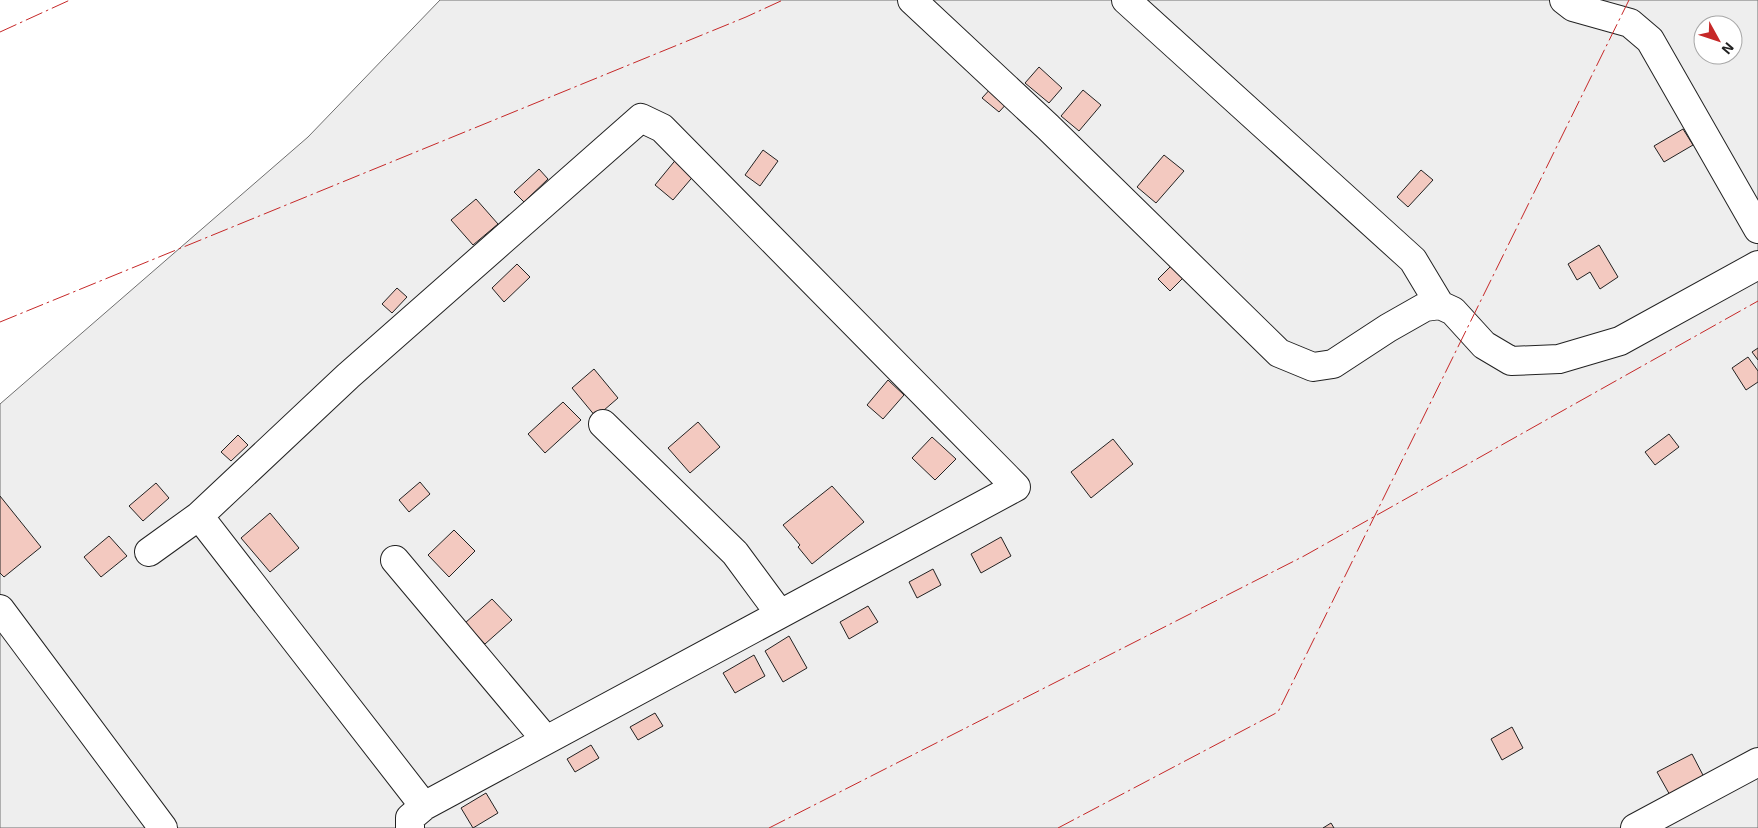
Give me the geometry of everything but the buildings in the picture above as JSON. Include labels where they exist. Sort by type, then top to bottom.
[{"type":"street","points":[[912,0],[1048,127],[1279,352],[1313,367],[1333,364],[1388,328],[1425,307],[1440,305],[1453,311],[1484,345],[1511,361],[1559,359],[1620,341],[1758,265]]},
{"type":"street","points":[[1126,0],[1413,260],[1440,305]]},
{"type":"street","points":[[1564,0],[1573,8],[1630,23],[1650,40],[1758,229]]},
{"type":"street","points":[[149,552],[200,516],[348,376],[641,118],[662,128],[1016,487],[546,740],[417,817],[200,516]]},
{"type":"street","points":[[603,424],[735,553],[780,614]]},
{"type":"street","points":[[396,560],[546,740]]},
{"type":"street","points":[[0,609],[163,828]]},
{"type":"street","points":[[1635,828],[1758,762]]},
{"type":"shaded area","points":[[440,0],[1758,0],[1758,828],[0,828],[0,404],[308,137]]},
{"type":"power","points":[[0,32],[70,0]]},
{"type":"power","points":[[0,322],[746,17],[783,0]]},
{"type":"power","points":[[1058,828],[1278,712],[1629,0]]},
{"type":"power","points":[[769,828],[1304,556],[1758,301]]}]
